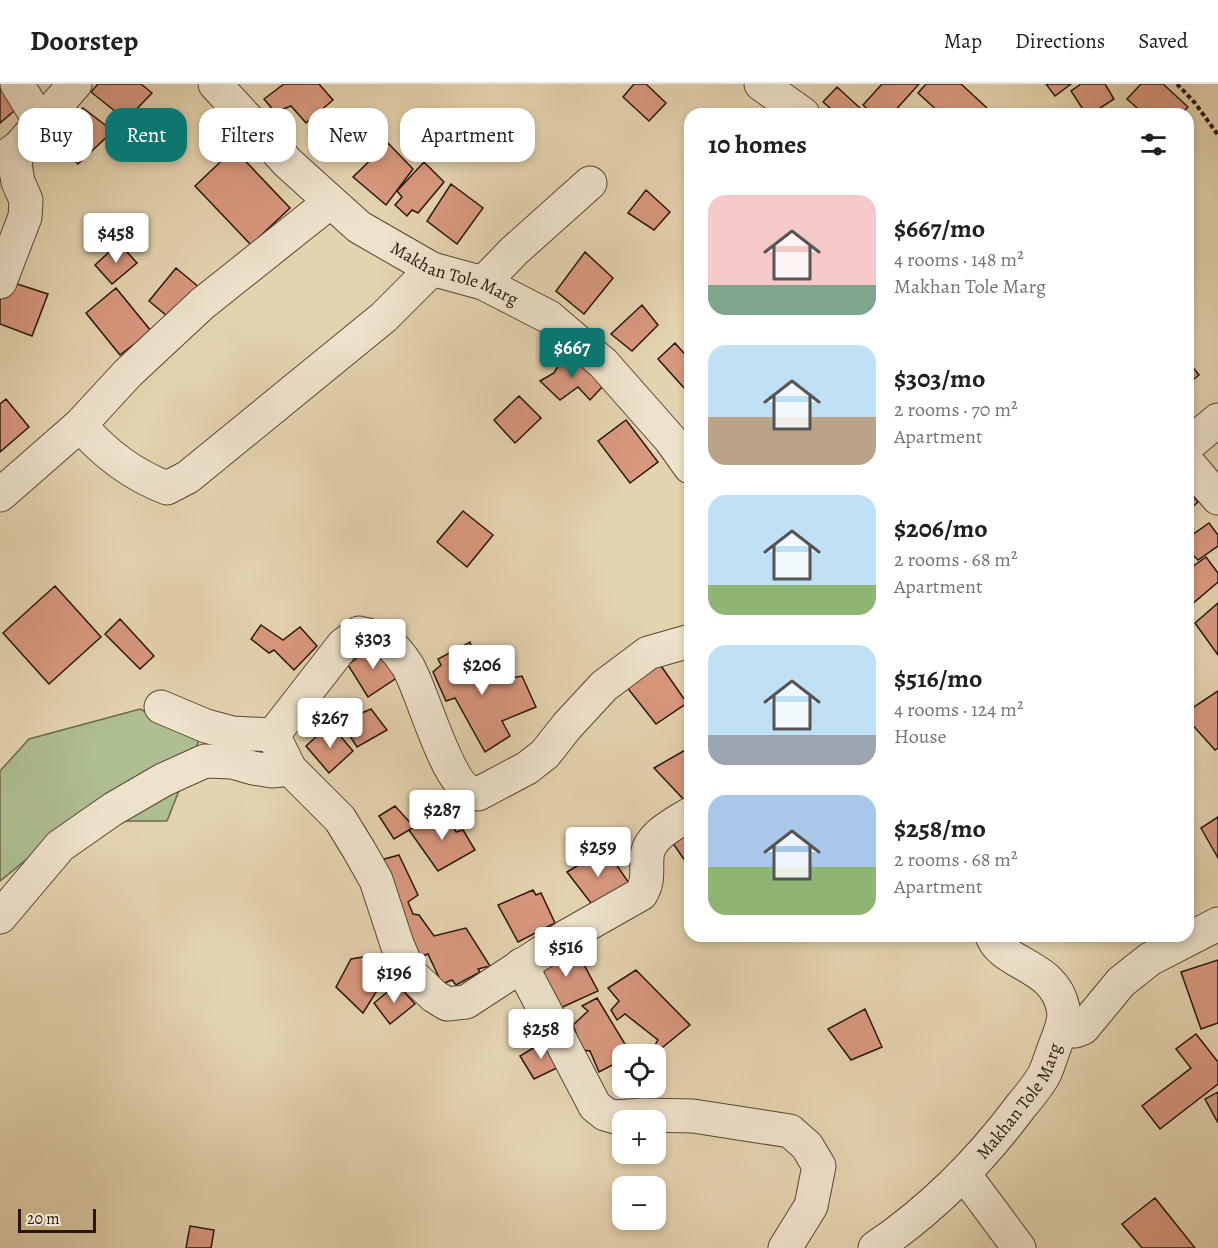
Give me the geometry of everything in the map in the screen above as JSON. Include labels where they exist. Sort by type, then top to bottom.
[{"type":"street","points":[[17,84],[32,108]]},
{"type":"street","points":[[54,108],[75,84]]},
{"type":"street","name":"Makhan Tole Marg","points":[[215,84],[288,163],[359,227],[432,269],[483,283],[549,316],[603,363],[670,439],[684,459]]},
{"type":"street","points":[[761,84],[795,108]]},
{"type":"street","points":[[0,280],[25,217],[26,200],[18,182],[15,164],[9,154]]},
{"type":"street","points":[[483,283],[514,251],[590,183]]},
{"type":"street","points":[[0,495],[80,425],[128,373],[202,304],[330,202]]},
{"type":"street","points":[[80,425],[107,452],[145,479],[167,488],[188,477],[384,317],[432,269]]},
{"type":"street","points":[[1194,440],[1218,420]]},
{"type":"street","points":[[1194,470],[1218,498]]},
{"type":"street","points":[[273,735],[343,645],[359,633],[373,636],[390,645],[408,666],[431,727],[453,771],[464,788],[471,794],[478,794],[527,768],[545,754],[604,686],[648,652],[684,643]]},
{"type":"street","points":[[161,707],[215,729],[232,733],[273,735]]},
{"type":"street","points":[[273,735],[290,769],[340,819],[376,880],[397,944],[409,972],[434,996],[447,1004],[466,1002],[521,965],[641,894],[647,885],[647,854],[651,844],[665,829],[684,818]]},
{"type":"street","points":[[0,917],[60,846],[113,809],[163,780],[205,761],[232,762],[272,771],[290,769]]},
{"type":"street","points":[[1194,936],[1218,924]]},
{"type":"street","name":"Makhan Tole Marg","points":[[875,1248],[901,1230],[964,1174],[1013,1117],[1044,1075],[1061,1030],[1064,1009],[1053,984],[1030,965],[1011,957],[996,942]]},
{"type":"street","points":[[1061,1030],[1075,1031],[1083,1028],[1121,982],[1150,959],[1183,942]]},
{"type":"street","points":[[521,965],[595,1106],[605,1114],[615,1117],[693,1116],[790,1131],[807,1146],[819,1166],[811,1206],[785,1248]]},
{"type":"street","points":[[964,1174],[1019,1248]]},
{"type":"path","points":[[1177,84],[1195,103],[1218,135]]},
{"type":"green space","points":[[140,709],[199,740],[167,821],[74,821],[0,881],[0,771],[29,739]]},
{"type":"building","points":[[0,84],[3,84],[20,106],[0,123]]},
{"type":"building","points":[[98,84],[141,84],[152,93],[138,108],[111,108],[91,92]]},
{"type":"building","points":[[284,84],[319,84],[333,100],[324,108],[308,108],[306,123],[296,112],[296,108],[291,106],[272,108],[264,99]]},
{"type":"building","points":[[634,84],[646,84],[666,103],[649,121],[623,97]]},
{"type":"building","points":[[882,84],[919,84],[897,108],[866,108],[863,105]]},
{"type":"building","points":[[926,84],[961,84],[987,108],[934,108],[918,93]]},
{"type":"building","points":[[1046,84],[1071,84],[1055,96]]},
{"type":"building","points":[[1081,84],[1105,84],[1114,99],[1100,108],[1082,108],[1071,91]]},
{"type":"building","points":[[1141,84],[1163,84],[1188,107],[1137,108],[1127,99]]},
{"type":"building","points":[[837,87],[860,108],[830,108],[823,102]]},
{"type":"building","points":[[93,116],[105,125],[105,139],[93,150]]},
{"type":"building","points":[[388,143],[400,155],[400,162],[406,162],[413,169],[386,205],[353,177],[368,162],[388,162]]},
{"type":"building","points":[[220,162],[246,162],[290,208],[251,245],[195,186]]},
{"type":"building","points":[[424,162],[444,182],[418,213],[412,210],[407,216],[395,205],[402,197],[397,191]]},
{"type":"building","points":[[451,184],[483,208],[457,244],[427,221]]},
{"type":"building","points":[[646,190],[670,212],[654,230],[628,213]]},
{"type":"building","points":[[119,243],[137,263],[112,284],[95,265]]},
{"type":"building","points":[[585,252],[613,278],[584,314],[556,291]]},
{"type":"building","points":[[176,268],[200,288],[173,321],[149,301]]},
{"type":"building","points":[[8,281],[48,294],[32,336],[0,324],[0,300]]},
{"type":"building","points":[[116,288],[151,331],[120,355],[86,313]]},
{"type":"building","points":[[642,305],[658,325],[632,351],[611,334]]},
{"type":"building","points":[[675,343],[684,353],[684,388],[658,359]]},
{"type":"building","points":[[567,351],[604,385],[590,400],[578,387],[560,400],[540,381],[554,373]]},
{"type":"building","points":[[1194,369],[1199,375],[1194,379]]},
{"type":"building","points":[[519,396],[541,418],[515,443],[494,420]]},
{"type":"building","points":[[6,399],[29,427],[0,452],[0,404]]},
{"type":"building","points":[[626,420],[658,462],[630,483],[598,441]]},
{"type":"building","points":[[463,511],[493,535],[467,567],[437,542]]},
{"type":"building","points":[[1209,523],[1218,535],[1218,546],[1198,560],[1194,556],[1194,534]]},
{"type":"building","points":[[1206,557],[1218,573],[1218,582],[1194,602],[1194,566]]},
{"type":"building","points":[[55,586],[101,637],[49,684],[3,633]]},
{"type":"building","points":[[1218,603],[1218,655],[1195,623]]},
{"type":"building","points":[[120,619],[154,656],[140,669],[105,634]]},
{"type":"building","points":[[261,625],[283,640],[300,627],[317,646],[294,670],[274,650],[269,653],[251,639]]},
{"type":"building","points":[[470,642],[483,683],[522,676],[536,707],[502,721],[510,736],[485,752],[455,698],[446,701],[433,672],[441,665],[438,659]]},
{"type":"building","points":[[375,643],[401,675],[368,697],[348,665]]},
{"type":"building","points":[[659,663],[684,699],[684,705],[656,724],[622,681]]},
{"type":"building","points":[[1218,691],[1218,748],[1215,750],[1194,727],[1194,707]]},
{"type":"building","points":[[371,709],[387,730],[357,747],[341,722]]},
{"type":"building","points":[[330,724],[353,751],[329,773],[306,746]]},
{"type":"building","points":[[684,751],[684,800],[654,768]]},
{"type":"building","points":[[395,806],[414,827],[394,839],[379,816]]},
{"type":"building","points":[[437,814],[441,821],[448,815],[456,832],[463,830],[475,850],[438,871],[409,830]]},
{"type":"building","points":[[1218,817],[1218,858],[1201,828]]},
{"type":"building","points":[[684,830],[684,859],[670,839]]},
{"type":"building","points":[[600,852],[604,858],[609,854],[629,883],[594,907],[567,872]]},
{"type":"building","points":[[399,855],[418,895],[408,902],[413,914],[419,915],[434,936],[466,928],[490,966],[478,969],[480,972],[456,985],[452,980],[442,984],[428,954],[417,958],[377,861]]},
{"type":"building","points":[[533,890],[536,895],[541,893],[555,923],[518,942],[498,905]]},
{"type":"building","points":[[573,944],[598,991],[556,1010],[534,967]]},
{"type":"building","points":[[369,956],[383,981],[363,1013],[336,987],[351,959]]},
{"type":"building","points":[[1218,960],[1218,1023],[1201,1029],[1181,972]]},
{"type":"building","points":[[636,970],[690,1025],[666,1044],[656,1044],[658,1040],[625,1014],[617,1020],[611,1010],[619,1001],[608,988]]},
{"type":"building","points":[[397,984],[415,1004],[390,1024],[374,1003]]},
{"type":"building","points":[[597,998],[625,1044],[612,1044],[612,1065],[599,1072],[590,1051],[582,1050],[573,1025],[588,1011],[582,1006]]},
{"type":"building","points":[[865,1009],[882,1047],[851,1060],[828,1029]]},
{"type":"building","points":[[1196,1034],[1218,1062],[1218,1084],[1160,1129],[1142,1106],[1191,1068],[1176,1049]]},
{"type":"building","points":[[548,1039],[561,1066],[534,1079],[520,1056]]},
{"type":"building","points":[[1218,1092],[1218,1123],[1205,1099]]},
{"type":"building","points":[[1155,1198],[1195,1248],[1142,1248],[1122,1224]]},
{"type":"building","points":[[190,1226],[214,1230],[211,1248],[186,1248]]}]
